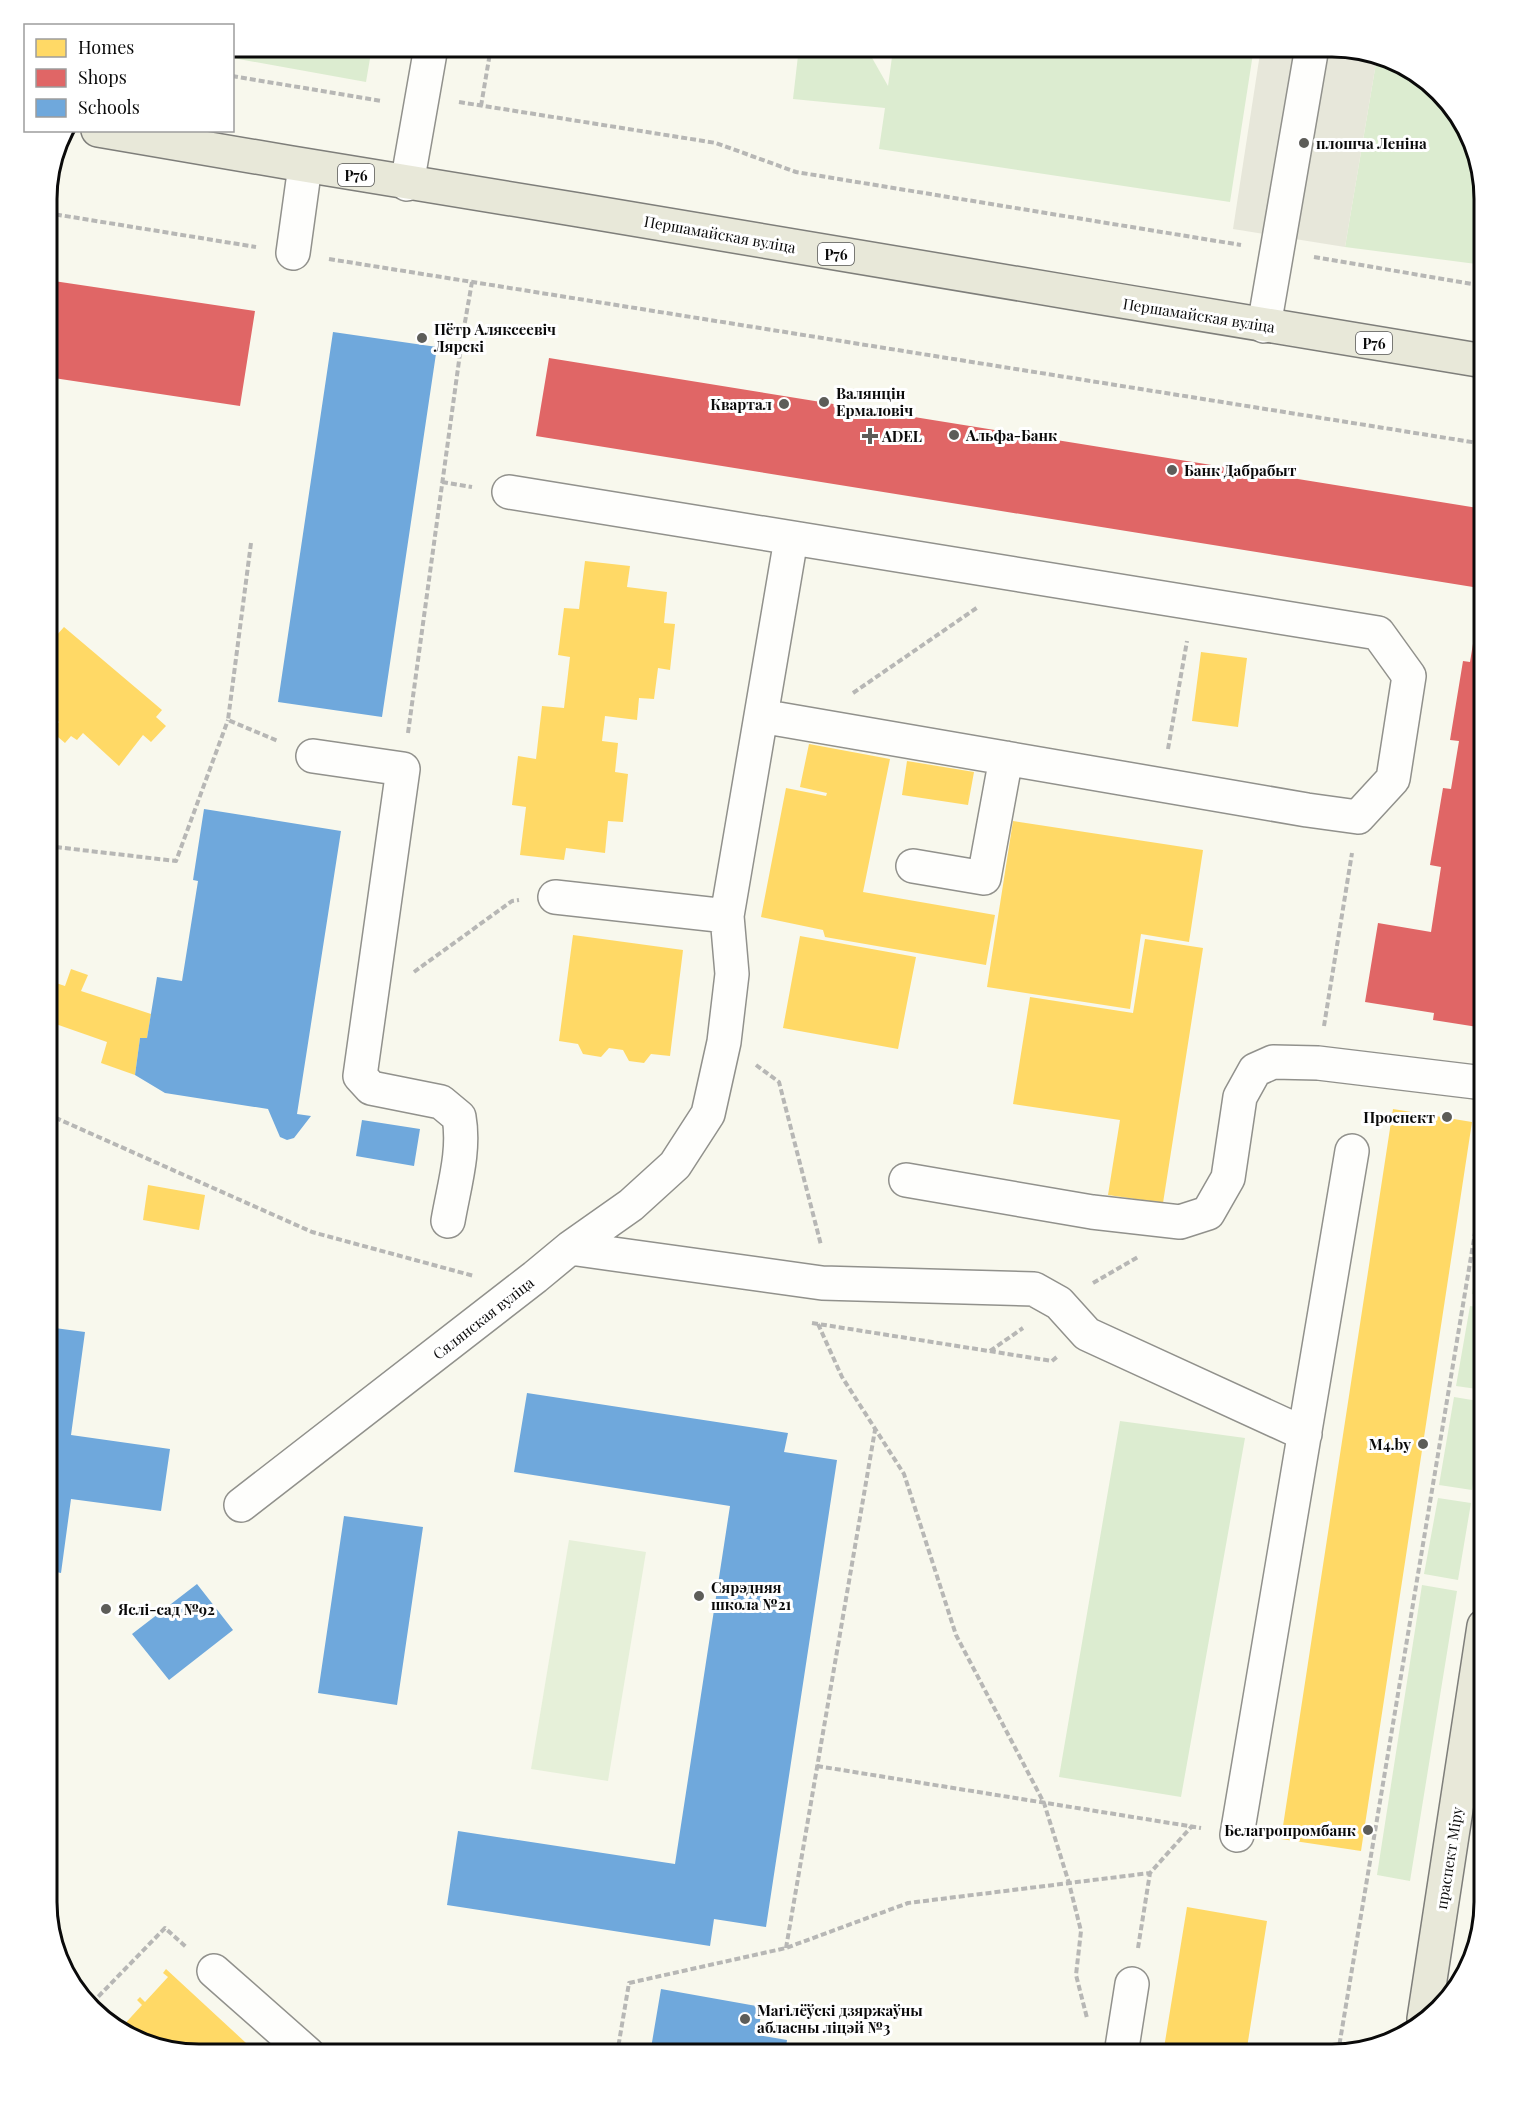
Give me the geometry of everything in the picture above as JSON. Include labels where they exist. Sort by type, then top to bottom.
[{"type":"main road","name":"Першамайская вуліца","points":[[110,132],[407,184],[578,210],[1474,359]]},
{"type":"main road","name":"праспект Міру","points":[[1426,2008],[1474,1697]]},
{"type":"street","points":[[407,184],[429,57]]},
{"type":"street","points":[[1264,326],[1310,57]]},
{"type":"street","points":[[293,253],[305,166]]},
{"type":"street","points":[[508,492],[1378,633],[1409,676],[1393,779],[1358,817],[761,716]]},
{"type":"street","points":[[724,1042],[732,974],[728,916],[791,539]]},
{"type":"street","points":[[313,756],[403,768],[360,1076],[371,1088],[441,1102],[459,1117],[462,1133],[460,1154],[448,1221]]},
{"type":"street","points":[[913,866],[984,878],[1006,758]]},
{"type":"street","points":[[555,897],[728,916]]},
{"type":"street","name":"Сялянская вуліца","points":[[241,1505],[536,1277],[570,1248],[631,1204],[675,1165],[708,1114],[724,1042]]},
{"type":"street","points":[[906,1180],[1092,1212],[1180,1222],[1208,1213],[1228,1178],[1240,1097],[1255,1070],[1273,1062],[1318,1063],[1474,1082]]},
{"type":"street","points":[[1237,1835],[1352,1151]]},
{"type":"street","points":[[570,1248],[822,1283],[1034,1289],[1059,1303],[1087,1334],[1305,1434]]},
{"type":"street","points":[[214,1971],[297,2044]]},
{"type":"street","points":[[1123,2044],[1132,1984]]},
{"type":"path","points":[[481,106],[489,57]]},
{"type":"path","points":[[234,76],[386,102],[462,103],[716,143],[796,172],[1474,284]]},
{"type":"path","points":[[57,215],[1474,442]]},
{"type":"path","points":[[403,768],[462,339],[472,282]]},
{"type":"path","points":[[57,847],[176,861],[228,720],[251,543]]},
{"type":"path","points":[[1162,785],[1193,603]]},
{"type":"path","points":[[812,725],[860,688],[983,604]]},
{"type":"path","points":[[228,720],[313,756]]},
{"type":"path","points":[[1318,1063],[1358,817]]},
{"type":"path","points":[[370,1004],[512,901],[555,897]]},
{"type":"path","points":[[724,1042],[779,1082],[823,1255]]},
{"type":"path","points":[[1340,2044],[1474,1244]]},
{"type":"path","points":[[818,1324],[842,1377],[904,1474],[956,1635],[1044,1803],[1069,1883],[1081,1931],[1076,1975],[1088,2025]]},
{"type":"path","points":[[786,1948],[875,1429]]},
{"type":"path","points":[[817,1766],[1237,1835]]},
{"type":"path","points":[[1132,1984],[1150,1873],[1192,1826]]},
{"type":"path","points":[[619,2044],[629,1983],[786,1948],[908,1903],[1150,1873]]},
{"type":"path","points":[[96,1999],[165,1928],[214,1971]]},
{"type":"green space","points":[[234,57],[370,57],[366,82],[234,58]]},
{"type":"green space","points":[[798,57],[872,57],[888,86],[892,57],[1252,57],[1230,202],[879,149],[885,108],[793,99]]},
{"type":"green space","points":[[1376,64],[1419,86],[1445,112],[1463,144],[1473,180],[1474,264],[1345,247]]},
{"type":"green space","points":[[1470,1306],[1474,1307],[1474,1389],[1456,1386]]},
{"type":"green space","points":[[1454,1397],[1474,1400],[1472,1490],[1439,1485]]},
{"type":"green space","points":[[1120,1421],[1245,1438],[1181,1797],[1059,1777]]},
{"type":"green space","points":[[1438,1498],[1471,1503],[1458,1580],[1424,1574]]},
{"type":"green space","points":[[569,1540],[646,1552],[608,1781],[531,1769]]},
{"type":"green space","points":[[1422,1585],[1457,1591],[1410,1881],[1377,1875]]},
{"type":"shaded area","name":"плошча Леніна","points":[[1259,57],[1342,57],[1376,64],[1345,247],[1233,229]]},
{"type":"building: Homes","points":[[585,561],[630,566],[627,587],[667,592],[664,623],[675,624],[670,670],[658,668],[654,699],[639,698],[637,720],[605,716],[602,741],[618,743],[615,772],[628,774],[623,822],[608,821],[605,853],[566,848],[564,860],[520,855],[526,807],[512,805],[518,756],[536,759],[542,706],[564,708],[570,657],[558,655],[564,608],[579,609]]},
{"type":"building: Homes","points":[[64,627],[162,710],[156,717],[166,726],[151,742],[143,735],[119,766],[83,733],[77,740],[71,736],[65,743],[57,736],[59,722],[57,720],[57,635]]},
{"type":"building: Homes","points":[[1201,652],[1247,658],[1238,727],[1192,721]]},
{"type":"building: Homes","points":[[809,744],[890,759],[863,892],[995,915],[986,965],[825,937],[823,930],[761,917],[786,788],[826,796],[827,793],[800,787]]},
{"type":"building: Homes","points":[[907,761],[974,772],[968,805],[902,795]]},
{"type":"building: Homes","points":[[1013,821],[1203,850],[1189,942],[1141,934],[1130,1009],[987,987]]},
{"type":"building: Homes","points":[[573,935],[683,950],[670,1056],[651,1054],[644,1063],[629,1061],[623,1050],[609,1048],[601,1057],[583,1054],[578,1044],[559,1041]]},
{"type":"building: Homes","points":[[800,936],[916,957],[898,1049],[783,1028]]},
{"type":"building: Homes","points":[[1145,939],[1203,948],[1163,1203],[1108,1195],[1120,1120],[1013,1104],[1030,997],[1133,1013]]},
{"type":"building: Homes","points":[[71,969],[88,975],[81,991],[151,1014],[147,1038],[140,1038],[135,1075],[101,1063],[107,1042],[57,1024],[57,983],[65,986]]},
{"type":"building: Homes","points":[[1393,1109],[1472,1122],[1361,1851],[1281,1839]]},
{"type":"building: Homes","points":[[148,1185],[205,1195],[199,1230],[143,1220]]},
{"type":"building: Homes","points":[[1187,1907],[1267,1921],[1248,2044],[1165,2044]]},
{"type":"building: Homes","points":[[166,1969],[247,2044],[189,2044],[171,2041],[144,2033],[125,2023],[142,2005],[137,2000],[140,1997],[145,2002],[168,1977],[163,1973]]},
{"type":"building: Shops","points":[[57,281],[255,311],[240,406],[57,379]]},
{"type":"building: Shops","points":[[549,358],[1474,507],[1474,589],[1473,587],[536,436]]},
{"type":"building: Shops","points":[[1474,638],[1474,1026],[1433,1020],[1434,1013],[1365,1002],[1378,923],[1431,932],[1441,867],[1430,865],[1443,788],[1451,789],[1459,741],[1450,740],[1463,661],[1470,662]]},
{"type":"building: Schools","points":[[333,332],[437,347],[382,717],[278,702]]},
{"type":"building: Schools","points":[[204,809],[341,831],[297,1114],[311,1116],[294,1138],[287,1140],[280,1137],[268,1109],[165,1093],[135,1075],[140,1038],[147,1038],[157,977],[182,981],[198,881],[193,880]]},
{"type":"building: Schools","points":[[362,1120],[420,1129],[414,1166],[356,1156]]},
{"type":"building: Schools","points":[[57,1328],[85,1332],[71,1435],[170,1449],[161,1511],[71,1499],[61,1573],[57,1572]]},
{"type":"building: Schools","points":[[527,1393],[788,1433],[784,1452],[837,1460],[766,1927],[714,1919],[710,1946],[447,1905],[458,1831],[675,1864],[730,1506],[514,1472]]},
{"type":"building: Schools","points":[[344,1516],[423,1527],[397,1705],[318,1693]]},
{"type":"building: Schools","points":[[197,1584],[233,1630],[169,1680],[132,1634]]},
{"type":"building: Schools","points":[[661,1989],[762,2007],[758,2035],[787,2040],[786,2044],[652,2044]]},
{"type":"place","name":"плошча Леніна","points":[[1304,143]]},
{"type":"place","name":"Пётр Аляксеевіч Лярскі","points":[[422,338]]},
{"type":"place","name":"Валянцін Ермаловіч","points":[[824,402]]},
{"type":"place","name":"Квартал","points":[[784,404]]},
{"type":"place","name":"Альфа-Банк","points":[[954,435]]},
{"type":"place","name":"ADEL","points":[[870,436]]},
{"type":"place","name":"Банк Дабрабыт","points":[[1172,470]]},
{"type":"place","name":"Проспект","points":[[1447,1117]]},
{"type":"place","name":"М4.by","points":[[1423,1444]]},
{"type":"place","name":"Сярэдняя школа №21","points":[[699,1596]]},
{"type":"place","name":"Яслі-сад №92","points":[[106,1609]]},
{"type":"place","name":"Белагропромбанк","points":[[1368,1830]]},
{"type":"place","name":"Магілёўскі дзяржаўны абласны ліцэй №3","points":[[745,2019]]}]
